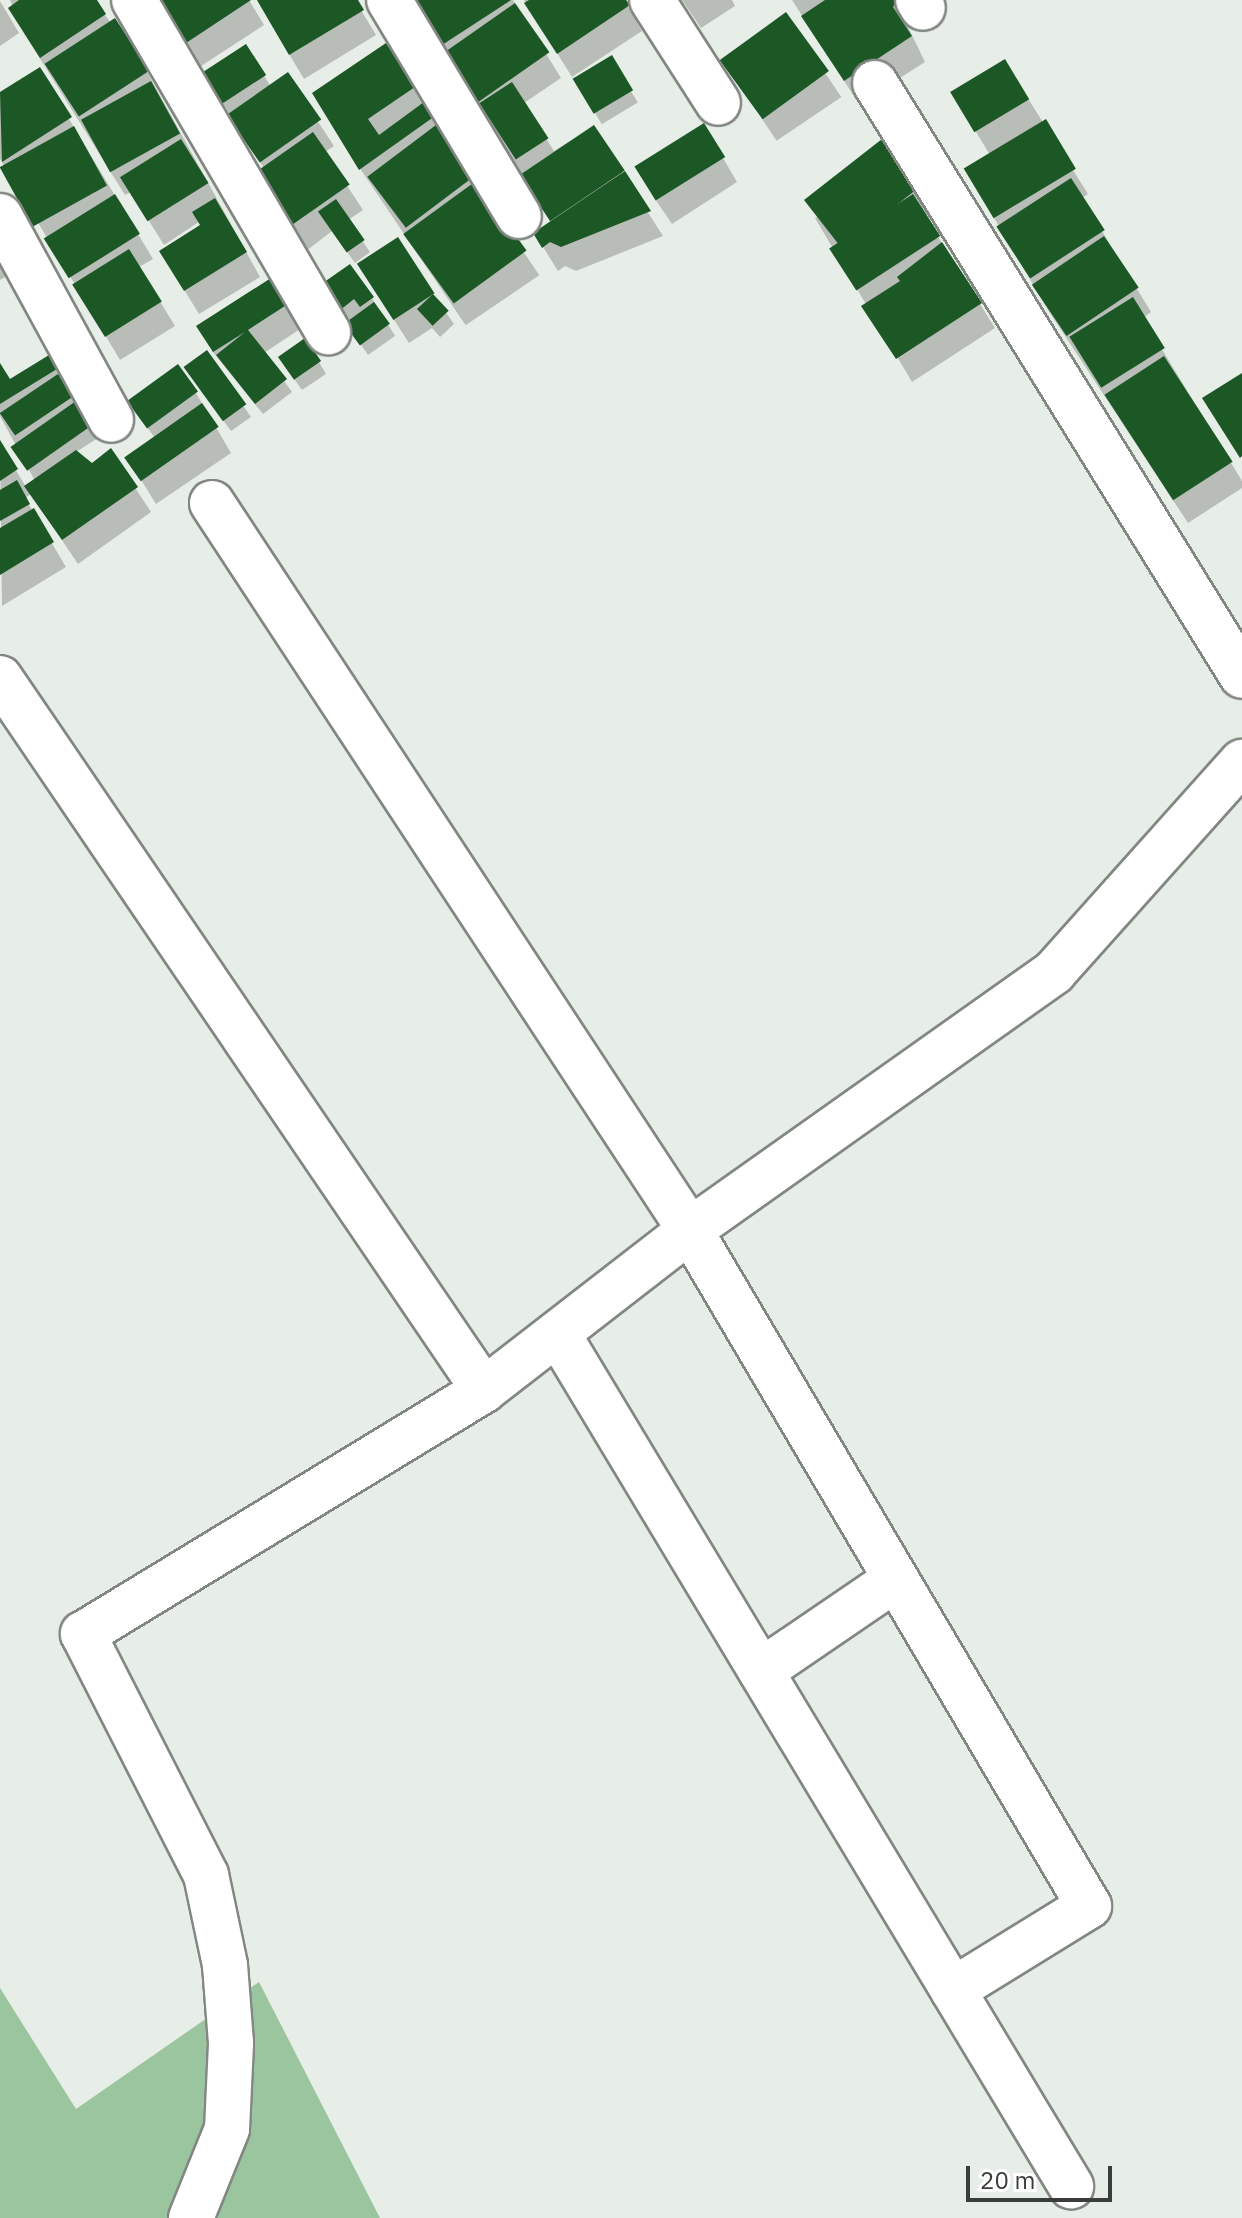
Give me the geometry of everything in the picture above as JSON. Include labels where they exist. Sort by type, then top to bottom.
[{"type":"street","points":[[134,0],[328,332]]},
{"type":"street","points":[[389,0],[519,216]]},
{"type":"street","points":[[652,0],[718,103]]},
{"type":"street","points":[[875,83],[1242,676]]},
{"type":"street","points":[[0,216],[111,420]]},
{"type":"street","points":[[212,503],[690,1230],[1089,1906],[953,1990]]},
{"type":"street","points":[[4,698],[484,1390]]},
{"type":"street","points":[[191,2218],[227,2129],[231,2043],[225,1965],[206,1875],[83,1634],[484,1390],[690,1230],[1054,972],[1242,762]]},
{"type":"street","points":[[558,1334],[1071,2186]]},
{"type":"street","points":[[761,1671],[896,1579]]},
{"type":"green space","points":[[259,1982],[380,2218],[0,2218],[0,1988],[76,2109]]},
{"type":"building","points":[[19,0],[97,0],[106,14],[40,58],[8,8]]},
{"type":"building","points":[[149,0],[251,0],[180,47]]},
{"type":"building","points":[[257,0],[358,0],[364,10],[289,55]]},
{"type":"building","points":[[412,0],[511,0],[442,45]]},
{"type":"building","points":[[529,0],[626,0],[630,5],[557,54],[524,3]]},
{"type":"building","points":[[825,0],[897,0],[893,7],[912,36],[844,81],[801,16]]},
{"type":"building","points":[[515,3],[549,52],[477,103],[442,54]]},
{"type":"building","points":[[786,12],[829,71],[763,119],[720,60]]},
{"type":"building","points":[[115,18],[149,71],[79,117],[45,64]]},
{"type":"building","points":[[386,43],[415,87],[368,119],[379,135],[424,102],[435,116],[359,170],[312,93]]},
{"type":"building","points":[[246,44],[266,75],[221,104],[201,73]]},
{"type":"building","points":[[612,55],[633,90],[594,114],[573,79]]},
{"type":"building","points":[[1005,59],[1029,99],[974,132],[950,92]]},
{"type":"building","points":[[40,67],[72,117],[2,162],[0,92]]},
{"type":"building","points":[[288,72],[321,120],[260,163],[227,115]]},
{"type":"building","points":[[151,81],[180,133],[110,172],[81,120]]},
{"type":"building","points":[[512,82],[548,138],[516,159],[479,103]]},
{"type":"building","points":[[1046,119],[1076,169],[994,218],[964,168]]},
{"type":"building","points":[[704,123],[725,157],[656,200],[634,166]]},
{"type":"building","points":[[436,125],[475,176],[406,228],[367,177]]},
{"type":"building","points":[[594,125],[625,171],[550,221],[519,175]]},
{"type":"building","points":[[74,126],[107,185],[33,227],[0,167]]},
{"type":"building","points":[[313,132],[350,184],[288,227],[252,175]]},
{"type":"building","points":[[181,139],[209,183],[147,221],[120,177]]},
{"type":"building","points":[[882,139],[920,187],[842,248],[804,200]]},
{"type":"building","points":[[625,171],[651,211],[561,247],[550,242],[542,248],[533,233]]},
{"type":"building","points":[[1071,178],[1105,230],[1030,278],[996,226]]},
{"type":"building","points":[[476,181],[527,251],[454,303],[403,234]]},
{"type":"building","points":[[115,194],[140,234],[69,278],[44,239]]},
{"type":"building","points":[[913,194],[940,236],[856,290],[829,248]]},
{"type":"building","points":[[215,198],[247,252],[184,291],[159,251],[200,225],[192,212]]},
{"type":"building","points":[[336,199],[365,240],[347,253],[318,212]]},
{"type":"building","points":[[1104,236],[1139,287],[1067,336],[1032,285]]},
{"type":"building","points":[[398,237],[434,293],[393,320],[357,264]]},
{"type":"building","points":[[942,242],[982,303],[896,359],[861,306],[900,281],[897,277]]},
{"type":"building","points":[[129,249],[162,302],[105,337],[72,285]]},
{"type":"building","points":[[350,264],[374,297],[360,307],[354,299],[339,311],[320,285]]},
{"type":"building","points":[[271,278],[288,304],[248,330],[287,379],[255,404],[216,355],[245,332],[213,352],[196,326]]},
{"type":"building","points":[[433,294],[449,311],[433,326],[417,309]]},
{"type":"building","points":[[1133,297],[1165,348],[1101,388],[1069,337]]},
{"type":"building","points":[[374,302],[390,324],[360,346],[344,324]]},
{"type":"building","points":[[305,338],[321,361],[294,380],[278,357]]},
{"type":"building","points":[[207,350],[246,404],[223,421],[184,367]]},
{"type":"building","points":[[49,355],[57,369],[0,404],[0,363],[10,379]]},
{"type":"building","points":[[1164,356],[1233,462],[1173,500],[1104,395]]},
{"type":"building","points":[[178,364],[198,392],[147,429],[127,401]]},
{"type":"building","points":[[1242,373],[1242,456],[1240,458],[1202,398]]},
{"type":"building","points":[[58,374],[73,396],[15,436],[0,413]]},
{"type":"building","points":[[76,401],[93,425],[27,471],[10,447]]},
{"type":"building","points":[[202,403],[219,427],[141,481],[124,457]]},
{"type":"building","points":[[0,440],[18,469],[0,481]]},
{"type":"building","points":[[111,448],[138,487],[62,540],[24,486],[76,450],[92,463]]},
{"type":"building","points":[[17,480],[30,504],[0,521],[0,490]]},
{"type":"building","points":[[34,508],[54,542],[0,575],[0,528]]}]
